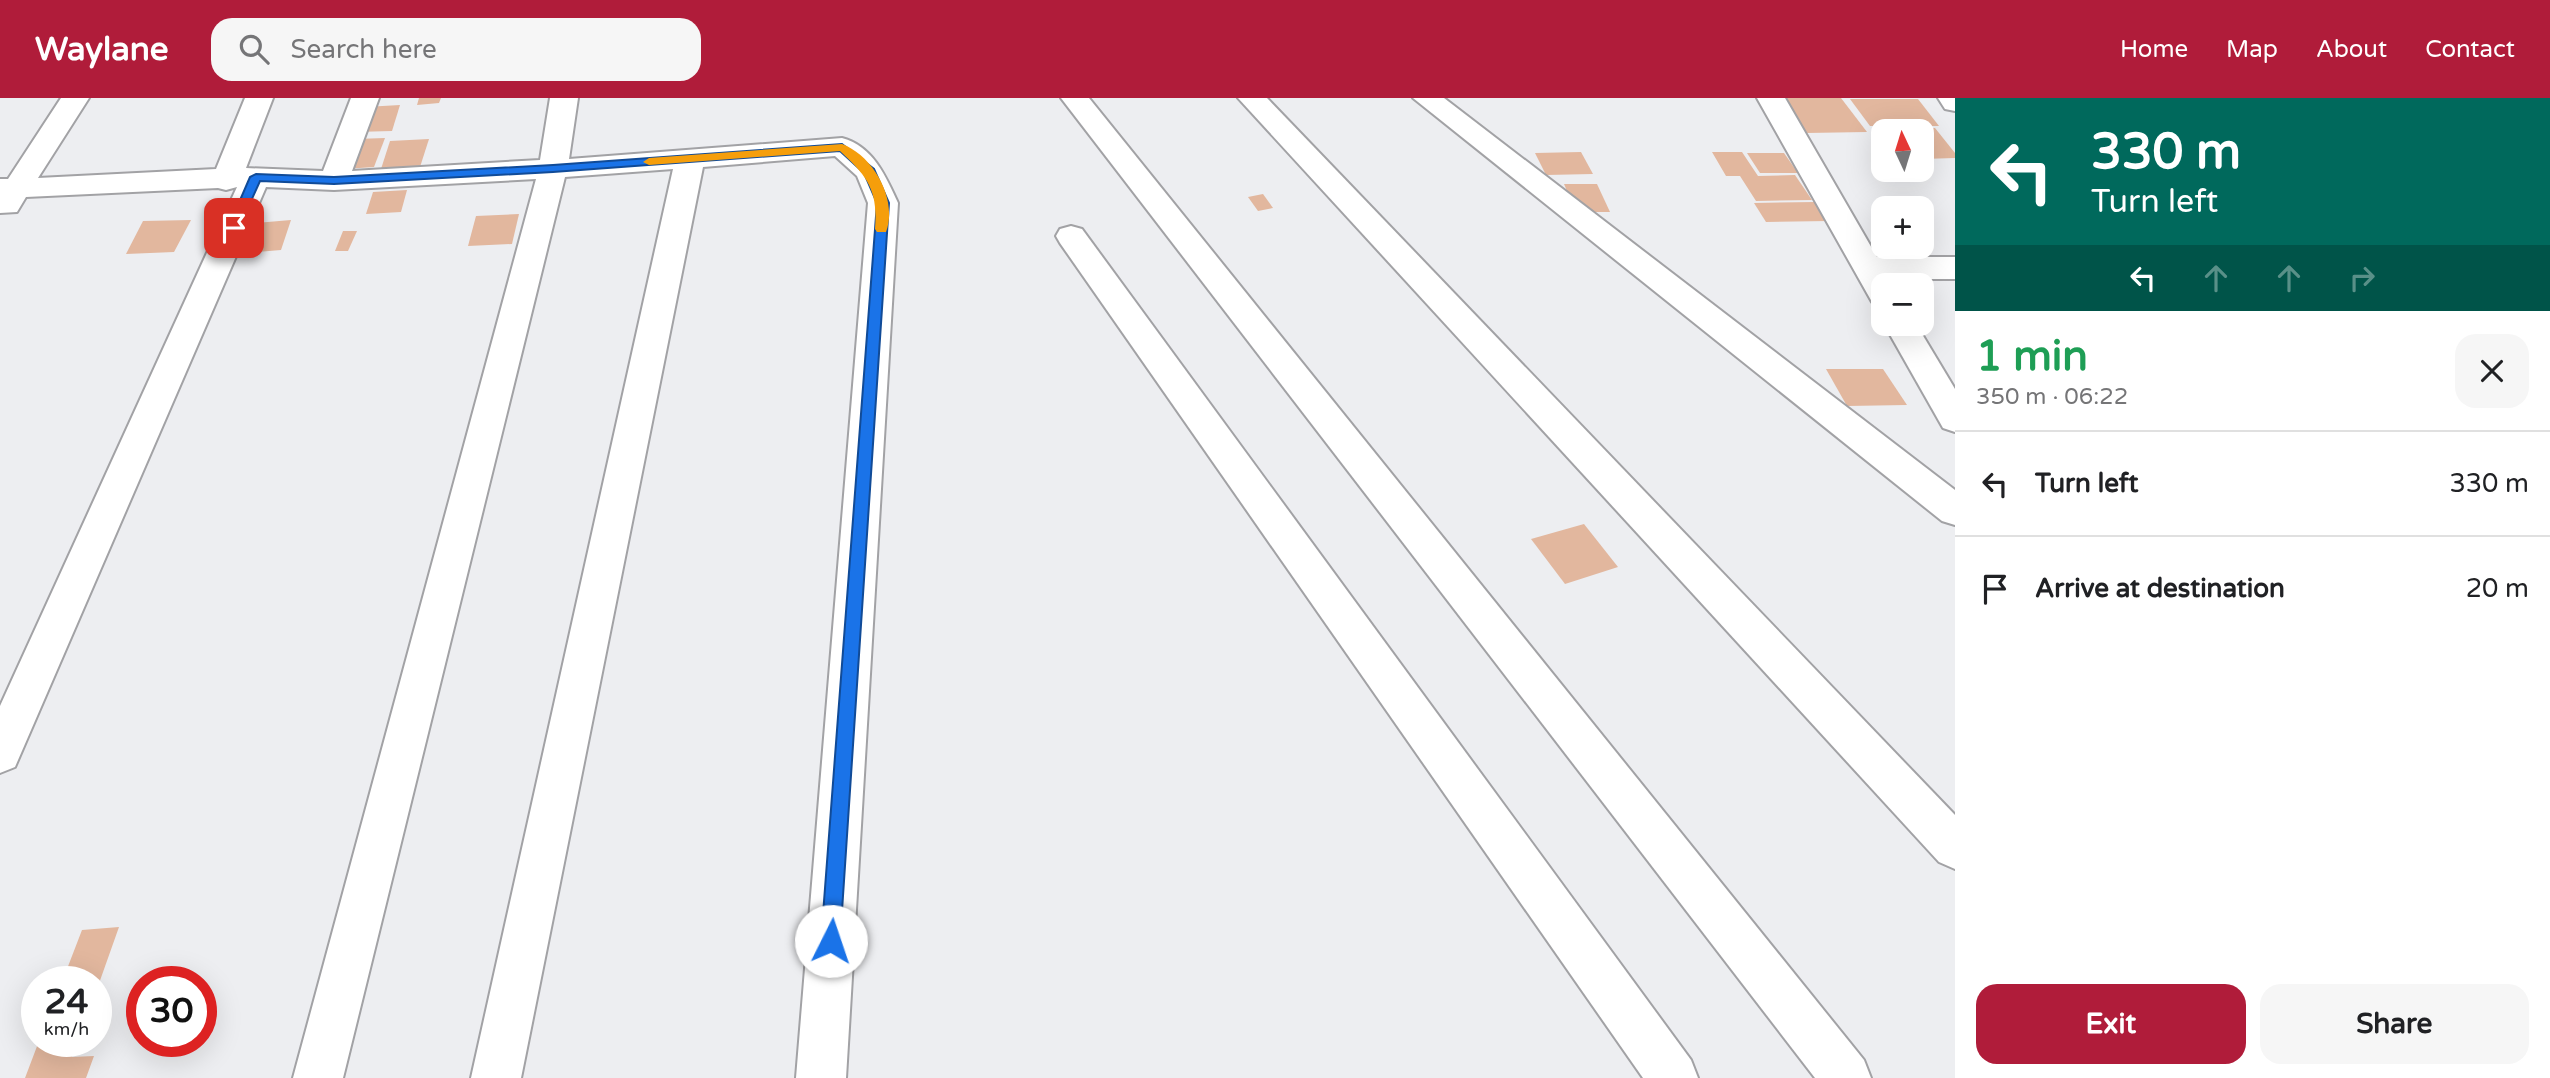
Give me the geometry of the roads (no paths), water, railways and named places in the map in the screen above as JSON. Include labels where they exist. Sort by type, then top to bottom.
[{"type":"street","points":[[0,215],[9,189],[75,98]]},
{"type":"street","points":[[0,753],[241,179],[259,98]]},
{"type":"street","points":[[334,181],[365,98]]},
{"type":"street","points":[[318,1078],[553,169],[564,98]]},
{"type":"street","points":[[1074,98],[1846,1078]]},
{"type":"street","points":[[1252,98],[1955,847]]},
{"type":"street","points":[[1427,98],[1955,510]]},
{"type":"street","points":[[1771,98],[1871,274]]},
{"type":"street","points":[[1952,98],[1955,103]]},
{"type":"street","points":[[9,189],[241,179],[334,181],[553,169],[842,148],[870,172],[883,203],[821,1078]]},
{"type":"street","points":[[496,1078],[690,159]]},
{"type":"street","points":[[1071,236],[1673,1078]]},
{"type":"street","points":[[1924,273],[1955,268]]},
{"type":"street","points":[[1907,336],[1955,419]]}]
